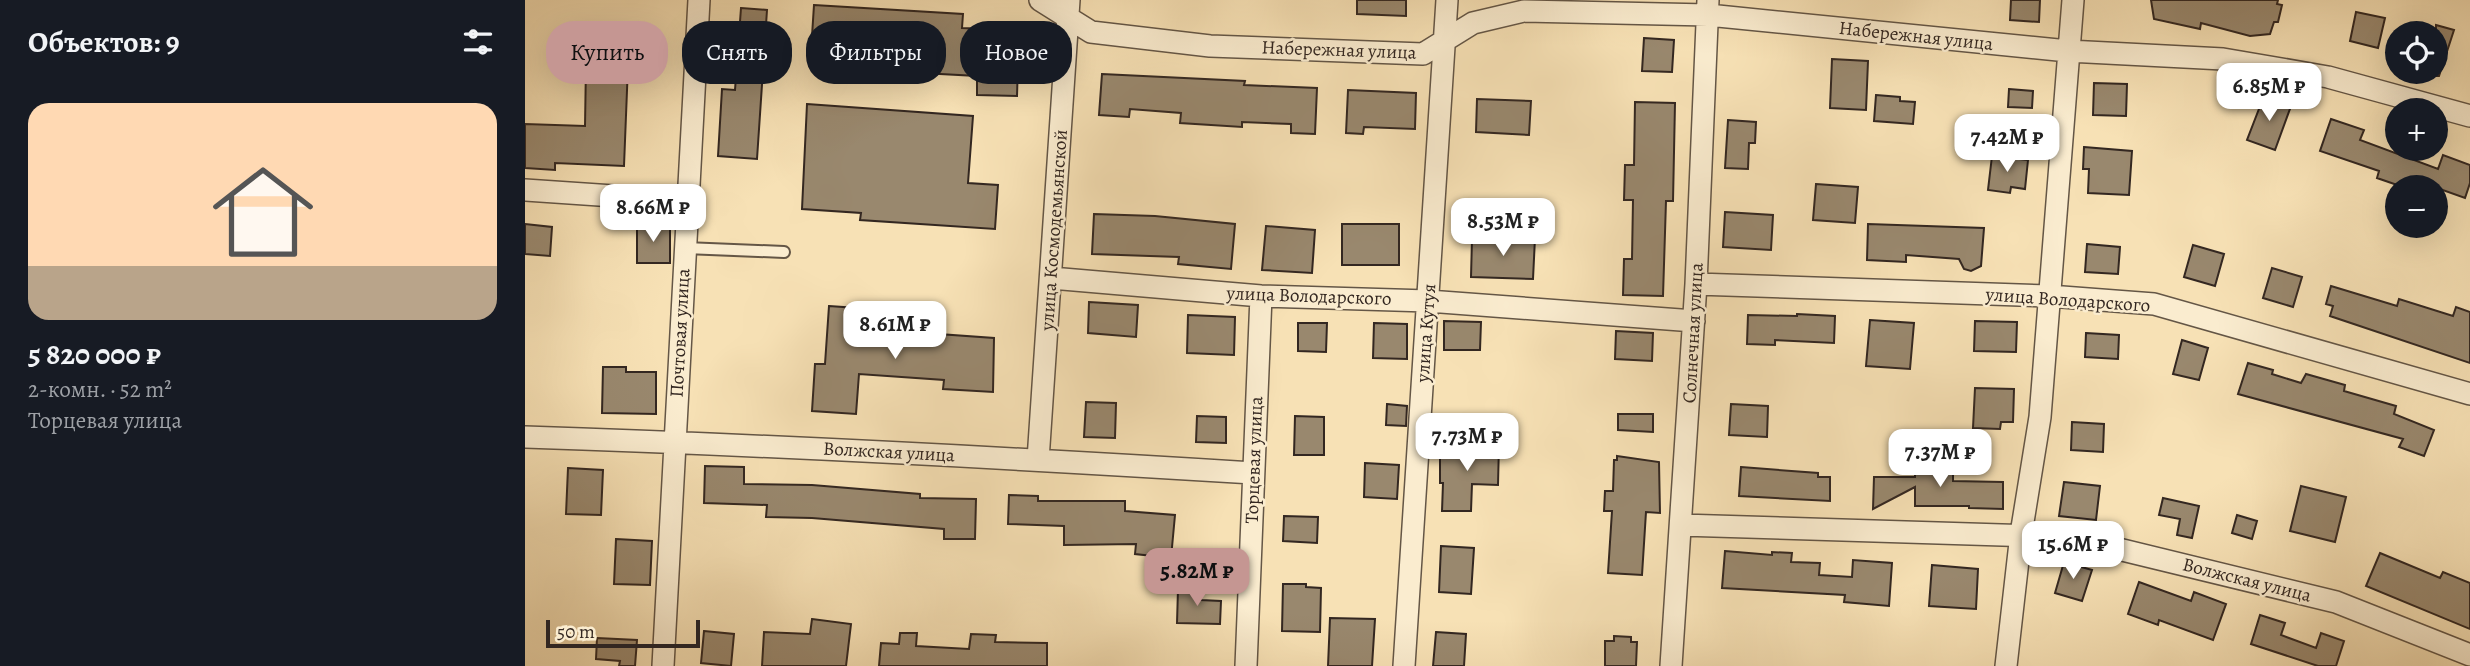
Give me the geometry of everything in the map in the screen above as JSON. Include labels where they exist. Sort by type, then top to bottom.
[{"type":"street","name":"Почтовая улица","points":[[663,666],[699,0]]},
{"type":"street","name":"Набережная улица","points":[[1040,0],[1068,9],[1091,32],[1210,46],[1423,54],[1473,23],[1524,11],[1708,8],[2068,51],[2223,59],[2328,78],[2470,116]]},
{"type":"street","name":"улица Кутуя","points":[[1403,666],[1447,0]]},
{"type":"street","points":[[2006,666],[2021,534],[2040,416],[2073,0]]},
{"type":"street","name":"Солнечная улица","points":[[1671,666],[1694,321],[1708,8]]},
{"type":"street","name":"улица Космодемьянской","points":[[1038,460],[1068,9]]},
{"type":"street","points":[[525,190],[687,201]]},
{"type":"street","name":"улица Володарского","points":[[1051,278],[1261,296],[1428,301],[1694,321]]},
{"type":"street","name":"улица Володарского","points":[[1696,284],[2049,296],[2154,304],[2470,394]]},
{"type":"street","name":"Торцевая улица","points":[[1245,666],[1261,296]]},
{"type":"street","name":"Волжская улица","points":[[525,437],[674,442],[1253,473]]},
{"type":"street","name":"Волжская улица","points":[[1681,525],[2069,537],[2336,602],[2470,655]]},
{"type":"lane","points":[[685,248],[783,252]]},
{"type":"building","points":[[1357,0],[1406,0],[1406,16],[1357,14]]},
{"type":"building","points":[[2011,0],[2040,0],[2039,22],[2010,20]]},
{"type":"building","points":[[2151,0],[2278,0],[2277,4],[2282,5],[2278,22],[2274,22],[2270,34],[2250,36],[2201,23],[2200,29],[2154,19]]},
{"type":"building","points":[[814,5],[963,14],[962,21],[960,21],[960,75],[946,74],[946,21],[813,21]]},
{"type":"building","points":[[741,8],[767,10],[766,21],[740,21]]},
{"type":"building","points":[[2356,12],[2385,18],[2378,48],[2350,41]]},
{"type":"building","points":[[2448,28],[2454,30],[2448,48]]},
{"type":"building","points":[[1644,38],[1674,40],[1672,72],[1642,71]]},
{"type":"building","points":[[1832,59],[1868,61],[1866,110],[1830,108]]},
{"type":"building","points":[[1102,74],[1245,81],[1244,85],[1317,88],[1315,134],[1291,133],[1291,124],[1242,122],[1242,127],[1180,123],[1181,113],[1130,109],[1129,117],[1099,115]]},
{"type":"building","points":[[2094,83],[2127,84],[2126,116],[2093,115]]},
{"type":"building","points":[[586,84],[627,84],[624,166],[555,163],[555,170],[525,168],[525,124],[585,126]]},
{"type":"building","points":[[735,84],[762,84],[757,159],[718,156],[722,89],[735,90]]},
{"type":"building","points":[[977,84],[1017,84],[1017,96],[977,95]]},
{"type":"building","points":[[2009,89],[2033,91],[2032,108],[2008,107]]},
{"type":"building","points":[[1348,90],[1416,93],[1415,129],[1364,127],[1363,134],[1346,133]]},
{"type":"building","points":[[1876,95],[1900,97],[1900,101],[1915,102],[1913,124],[1874,121]]},
{"type":"building","points":[[2264,96],[2291,106],[2275,150],[2247,140]]},
{"type":"building","points":[[1477,99],[1531,101],[1529,135],[1476,132]]},
{"type":"building","points":[[1635,102],[1675,103],[1673,201],[1666,201],[1663,296],[1623,295],[1624,259],[1632,259],[1633,200],[1624,200],[1625,165],[1634,165]]},
{"type":"building","points":[[807,104],[973,116],[968,183],[998,185],[995,229],[860,220],[861,213],[802,209]]},
{"type":"building","points":[[2331,119],[2364,130],[2360,140],[2385,149],[2385,161],[2416,161],[2438,169],[2441,161],[2448,161],[2448,157],[2470,165],[2470,183],[2465,198],[2448,192],[2448,175],[2385,175],[2385,181],[2377,178],[2379,171],[2320,151]]},
{"type":"building","points":[[1728,120],[1756,122],[1755,143],[1749,143],[1748,169],[1725,168]]},
{"type":"building","points":[[2084,147],[2132,151],[2129,195],[2088,193],[2089,169],[2083,169]]},
{"type":"building","points":[[1992,156],[2028,160],[2025,189],[2011,187],[2010,193],[1988,190]]},
{"type":"building","points":[[1816,184],[1858,187],[1855,223],[1813,220]]},
{"type":"building","points":[[1725,212],[1773,215],[1771,250],[1723,247]]},
{"type":"building","points":[[1094,214],[1155,216],[1235,224],[1231,269],[1178,264],[1179,257],[1092,254]]},
{"type":"building","points":[[525,224],[552,227],[550,256],[525,254]]},
{"type":"building","points":[[637,224],[670,224],[670,263],[637,263]]},
{"type":"building","points":[[1342,224],[1399,224],[1399,265],[1342,265]]},
{"type":"building","points":[[1868,224],[1984,228],[1981,266],[1971,271],[1964,269],[1959,259],[1906,255],[1906,262],[1867,260]]},
{"type":"building","points":[[1266,226],[1315,230],[1312,273],[1262,270]]},
{"type":"building","points":[[1507,237],[1535,238],[1533,279],[1471,277],[1472,239],[1507,241]]},
{"type":"building","points":[[2087,244],[2120,247],[2118,274],[2085,272]]},
{"type":"building","points":[[2193,245],[2224,254],[2215,286],[2184,277]]},
{"type":"building","points":[[2272,268],[2302,277],[2293,307],[2263,298]]},
{"type":"building","points":[[2331,286],[2397,306],[2399,299],[2453,316],[2456,307],[2470,312],[2470,363],[2330,316],[2333,306],[2326,304]]},
{"type":"building","points":[[1089,302],[1138,305],[1136,337],[1088,333]]},
{"type":"building","points":[[829,306],[857,308],[855,328],[994,338],[993,392],[943,389],[944,380],[859,374],[856,414],[812,411],[815,364],[825,364]]},
{"type":"building","points":[[1188,315],[1235,317],[1234,355],[1187,353]]},
{"type":"building","points":[[1748,315],[1835,316],[1834,343],[1775,340],[1775,345],[1747,344]]},
{"type":"building","points":[[1870,320],[1914,323],[1910,369],[1866,366]]},
{"type":"building","points":[[1444,321],[1481,322],[1480,350],[1444,350]]},
{"type":"building","points":[[1975,321],[2017,322],[2016,352],[1974,351]]},
{"type":"building","points":[[1298,323],[1327,323],[1326,352],[1298,351]]},
{"type":"building","points":[[1374,323],[1407,324],[1407,359],[1373,358]]},
{"type":"building","points":[[1616,331],[1653,333],[1652,361],[1615,359]]},
{"type":"building","points":[[2086,333],[2119,335],[2118,359],[2085,357]]},
{"type":"building","points":[[2182,340],[2208,348],[2199,380],[2173,374]]},
{"type":"building","points":[[2248,363],[2273,370],[2272,374],[2301,383],[2306,374],[2345,385],[2344,391],[2396,406],[2394,414],[2434,430],[2424,456],[2399,447],[2403,439],[2238,394]]},
{"type":"building","points":[[603,367],[626,367],[626,372],[656,372],[656,414],[602,413]]},
{"type":"building","points":[[1975,388],[2014,389],[2013,422],[2001,422],[2000,429],[1973,428]]},
{"type":"building","points":[[1086,402],[1116,403],[1115,438],[1084,437]]},
{"type":"building","points":[[1387,404],[1407,406],[1406,426],[1386,425]]},
{"type":"building","points":[[1731,404],[1768,406],[1767,437],[1729,435]]},
{"type":"building","points":[[1618,414],[1653,414],[1653,432],[1618,430]]},
{"type":"building","points":[[1197,416],[1226,417],[1226,443],[1196,442]]},
{"type":"building","points":[[1295,416],[1324,417],[1324,455],[1294,455]]},
{"type":"building","points":[[2072,422],[2104,424],[2103,452],[2071,450]]},
{"type":"building","points":[[1452,442],[1499,444],[1498,485],[1472,484],[1471,511],[1442,511],[1440,453],[1452,453]]},
{"type":"building","points":[[1617,456],[1659,462],[1660,513],[1646,512],[1642,575],[1608,573],[1612,511],[1604,511],[1605,491],[1613,491],[1614,460],[1617,460]]},
{"type":"building","points":[[1365,463],[1399,465],[1397,499],[1364,497]]},
{"type":"building","points":[[1915,465],[1953,465],[1953,481],[2003,482],[2003,509],[1915,506],[1915,487],[1873,509],[1874,477],[1915,477]]},
{"type":"building","points":[[705,466],[744,467],[744,484],[812,485],[920,494],[920,498],[976,499],[975,539],[944,539],[944,529],[766,517],[767,505],[704,503]]},
{"type":"building","points":[[1741,467],[1818,473],[1818,477],[1830,477],[1830,501],[1739,496]]},
{"type":"building","points":[[568,468],[603,470],[601,515],[566,514]]},
{"type":"building","points":[[2064,482],[2100,486],[2096,520],[2059,516]]},
{"type":"building","points":[[2301,486],[2346,497],[2335,542],[2290,531]]},
{"type":"building","points":[[1009,495],[1038,496],[1038,501],[1125,501],[1125,511],[1175,515],[1171,558],[1135,554],[1136,544],[1064,545],[1064,526],[1008,524]]},
{"type":"building","points":[[2163,498],[2199,506],[2192,538],[2177,535],[2180,519],[2159,515]]},
{"type":"building","points":[[2237,515],[2257,521],[2252,539],[2232,533]]},
{"type":"building","points":[[1284,516],[1318,517],[1317,543],[1283,541]]},
{"type":"building","points":[[616,539],[652,541],[650,585],[614,584]]},
{"type":"building","points":[[1441,546],[1474,548],[1471,594],[1439,592]]},
{"type":"building","points":[[1725,551],[1772,555],[1772,552],[1792,553],[1791,562],[1820,563],[1819,575],[1852,577],[1853,560],[1892,563],[1889,606],[1844,602],[1845,595],[1722,588]]},
{"type":"building","points":[[2380,553],[2440,578],[2443,572],[2470,583],[2470,629],[2366,586]]},
{"type":"building","points":[[2064,562],[2092,570],[2082,601],[2055,593]]},
{"type":"building","points":[[1932,565],[1978,569],[1976,609],[1929,606]]},
{"type":"building","points":[[2139,582],[2191,601],[2194,592],[2226,604],[2213,640],[2159,620],[2158,625],[2128,614]]},
{"type":"building","points":[[1283,584],[1306,584],[1306,587],[1321,588],[1320,632],[1282,631]]},
{"type":"building","points":[[1178,589],[1201,589],[1201,600],[1221,601],[1220,624],[1177,623]]},
{"type":"building","points":[[2260,615],[2285,623],[2281,635],[2316,648],[2321,633],[2344,641],[2336,666],[2318,666],[2251,644]]},
{"type":"building","points":[[1330,618],[1375,619],[1372,666],[1328,666]]},
{"type":"building","points":[[812,619],[851,624],[846,666],[762,666],[764,632],[810,634]]},
{"type":"building","points":[[704,631],[734,634],[731,666],[701,663]]},
{"type":"building","points":[[1436,632],[1466,634],[1464,666],[1433,666]]},
{"type":"building","points":[[900,633],[917,633],[916,646],[969,649],[971,634],[996,635],[995,642],[1047,643],[1047,666],[879,666],[881,643],[899,644]]},
{"type":"building","points":[[1614,636],[1631,637],[1631,642],[1637,642],[1636,666],[1605,666],[1605,641],[1614,641]]},
{"type":"building","points":[[597,638],[637,640],[635,666],[619,666],[620,661],[596,659]]}]
